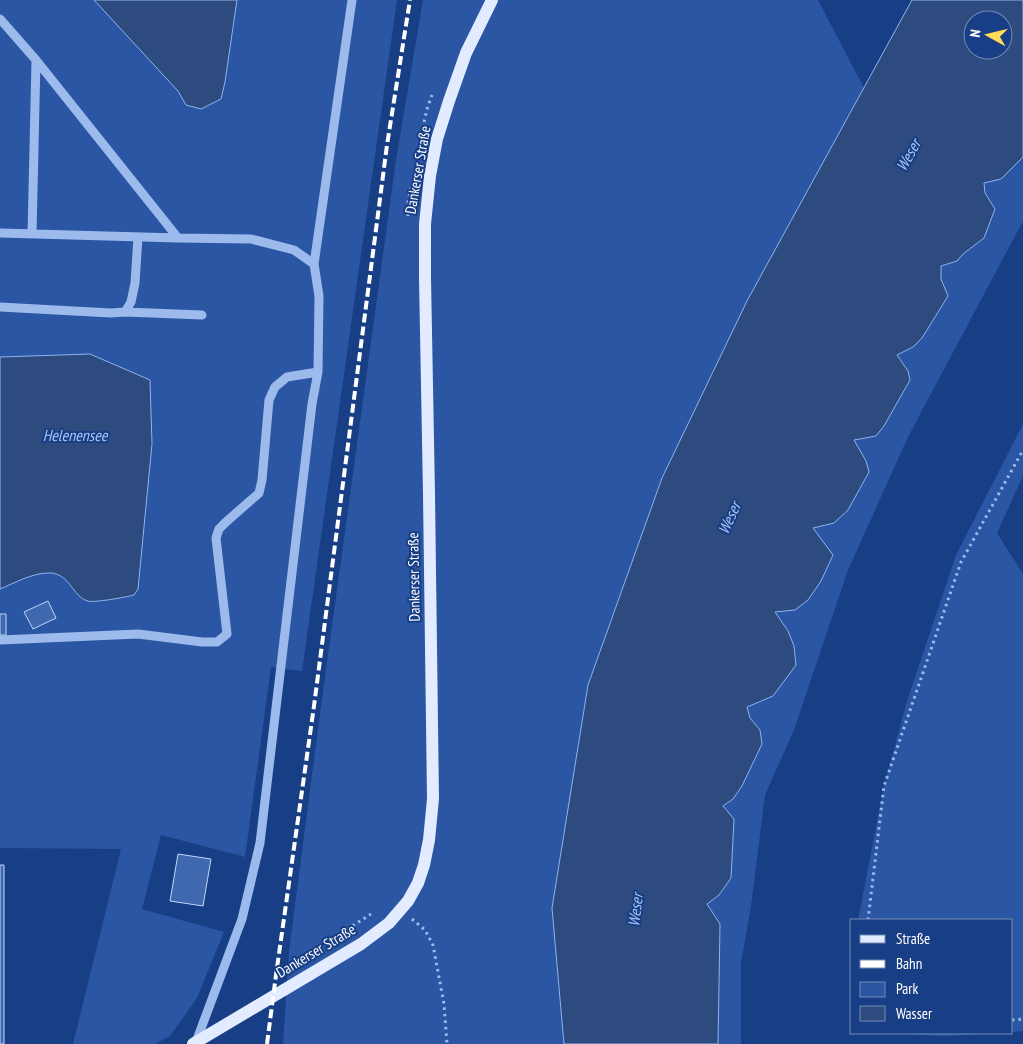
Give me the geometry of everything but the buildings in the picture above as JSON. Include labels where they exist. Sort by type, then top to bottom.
[{"type":"main road","name":"Dankerser Straße","points":[[194,1043],[361,944],[389,923],[408,901],[418,883],[424,865],[430,840],[433,799],[425,224],[430,176],[437,139],[466,53],[492,0]]},
{"type":"lane","points":[[194,1043],[242,918],[260,843],[312,404],[318,372],[319,296],[314,264],[352,0]]},
{"type":"lane","points":[[0,18],[36,60],[178,238]]},
{"type":"lane","points":[[32,234],[36,60]]},
{"type":"lane","points":[[0,233],[252,239],[294,250],[314,264]]},
{"type":"lane","points":[[125,312],[131,302],[135,283],[138,237]]},
{"type":"lane","points":[[0,307],[111,313],[202,315]]},
{"type":"lane","points":[[0,640],[138,634],[202,642],[217,642],[227,634],[216,538],[219,529],[259,493],[262,480],[269,400],[275,387],[287,377],[318,372]]},
{"type":"path","points":[[422,126],[433,92]]},
{"type":"path","points":[[408,220],[408,202],[411,186]]},
{"type":"path","points":[[868,919],[884,786],[961,562],[1023,450]]},
{"type":"path","points":[[400,910],[425,930],[433,944],[444,1004],[447,1044]]},
{"type":"path","points":[[308,955],[372,913]]},
{"type":"green space","name":"Helenensee","points":[[0,0],[397,0],[302,671],[271,667],[245,857],[161,835],[142,909],[224,932],[197,998],[170,1036],[155,1044],[73,1044],[121,849],[0,848]]},
{"type":"green space","points":[[423,0],[818,0],[864,88],[747,301],[662,478],[588,685],[552,908],[564,1044],[283,1044],[289,951],[321,706],[396,160]]},
{"type":"green space","points":[[1023,157],[1023,221],[908,437],[848,570],[794,730],[765,795],[751,906],[741,963],[741,1044],[718,1044],[720,924],[707,904],[719,895],[723,806],[733,799],[742,786],[762,744],[760,730],[750,718],[747,707],[773,696],[796,665],[794,646],[788,631],[775,612],[813,527],[834,523],[848,510],[869,472],[866,461],[854,440],[876,436],[884,426],[910,380],[908,371],[897,355],[913,347],[922,338],[948,296],[941,279],[941,266],[957,261],[984,238],[995,209],[985,193],[983,183],[1001,179]]},
{"type":"green space","points":[[1023,424],[1023,476],[997,533],[1023,574],[1023,1031],[1013,1032],[1013,919],[858,919],[884,786],[907,701],[956,555]]},
{"type":"green space","points":[[908,1034],[984,1034],[943,1036]]},
{"type":"water","points":[[94,0],[237,0],[221,99],[201,109],[186,105],[178,91]]},
{"type":"water","name":"Weser","points":[[912,0],[1023,0],[1023,157],[1001,179],[984,183],[985,193],[995,209],[984,238],[957,261],[941,266],[941,279],[948,296],[922,338],[913,347],[897,355],[908,371],[910,380],[884,426],[876,436],[854,440],[866,461],[869,472],[848,510],[834,523],[813,528],[833,555],[821,581],[808,600],[795,610],[775,612],[788,631],[794,646],[796,665],[773,696],[747,707],[750,718],[760,730],[762,744],[742,786],[733,799],[723,806],[734,819],[731,878],[719,895],[707,904],[720,924],[718,1044],[564,1044],[552,908],[588,685],[662,478],[747,301]]},
{"type":"water","name":"Helenensee","points":[[90,354],[150,380],[152,444],[138,589],[134,595],[130,596],[103,601],[88,601],[78,595],[61,576],[42,573],[0,589],[0,357]]},
{"type":"railway","points":[[267,1044],[314,706],[387,145],[410,0]]}]
